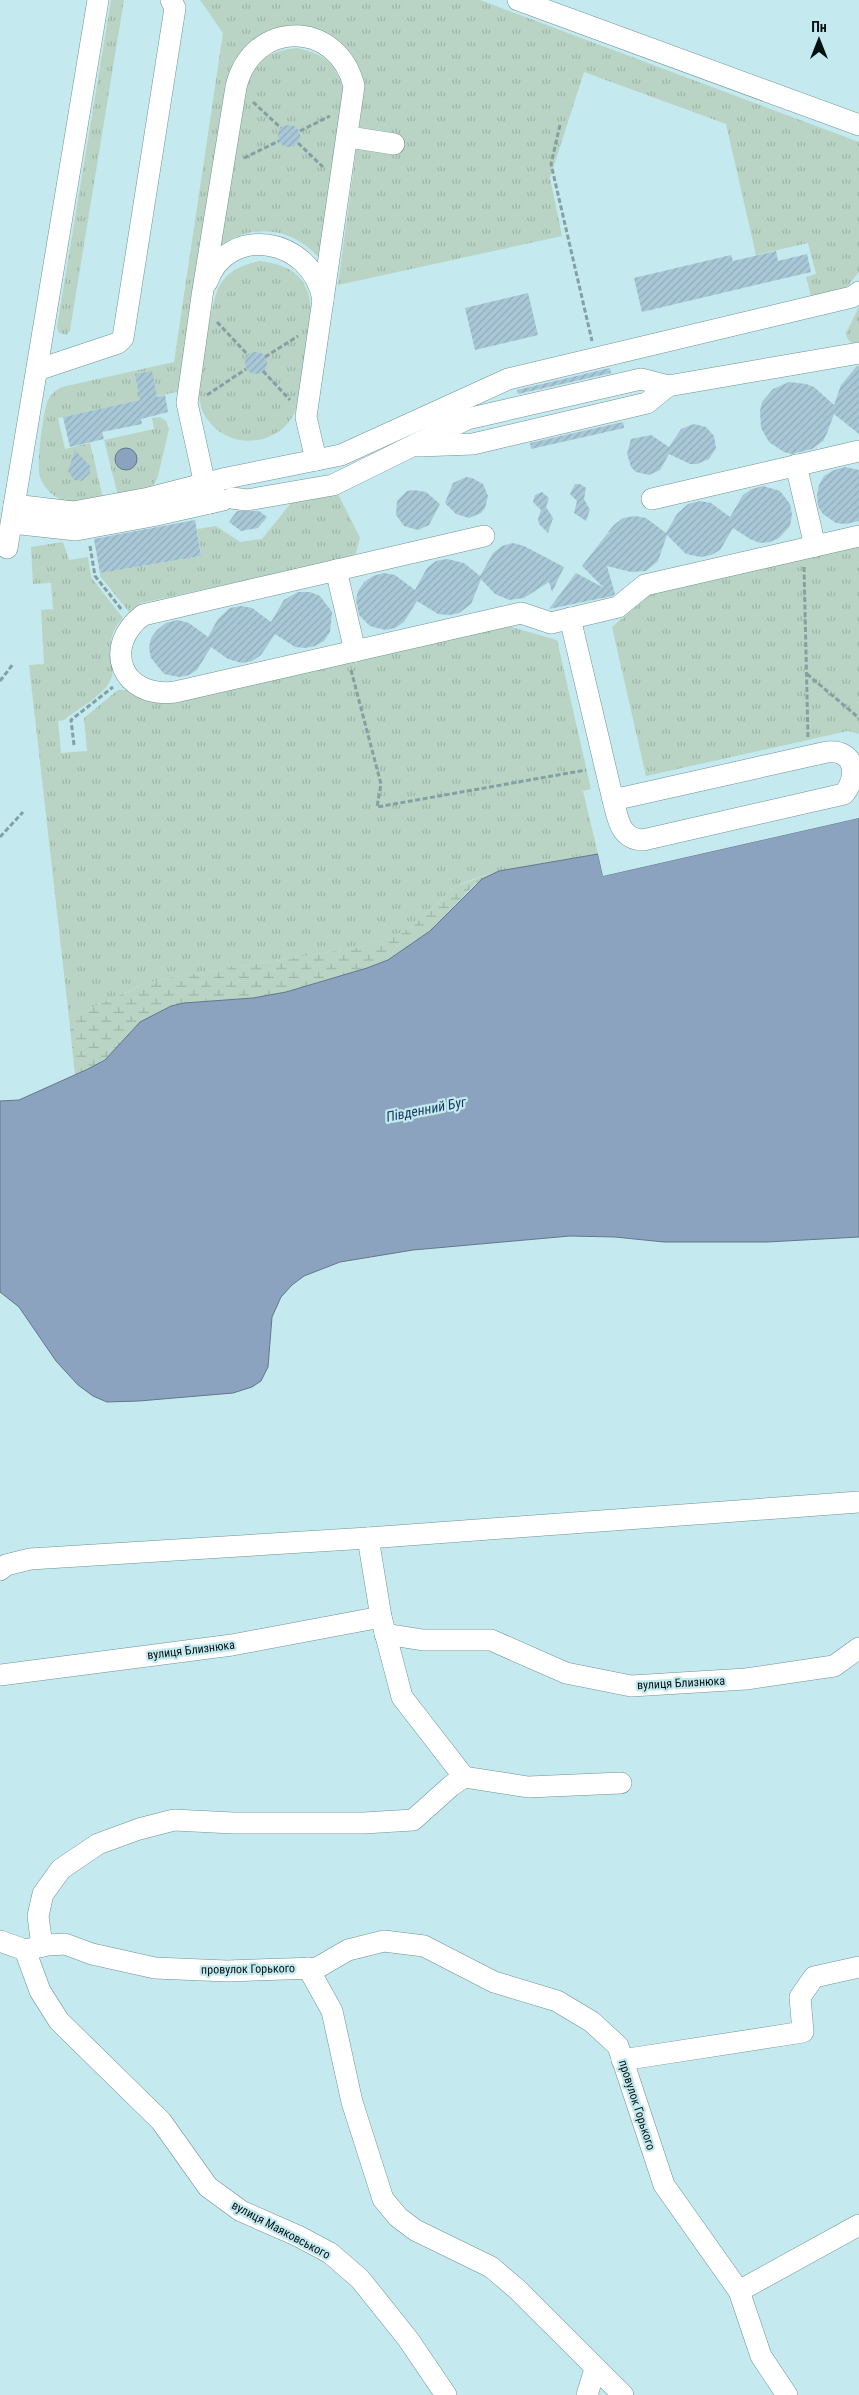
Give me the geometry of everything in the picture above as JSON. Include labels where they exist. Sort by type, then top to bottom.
[{"type":"street","points":[[7,548],[98,0]]},
{"type":"street","points":[[37,370],[118,343],[123,338],[175,8],[171,0]]},
{"type":"street","points":[[518,0],[859,125]]},
{"type":"street","points":[[207,493],[188,407],[201,301],[222,168],[238,77],[248,58],[263,44],[283,36],[303,36],[322,42],[343,61],[354,86],[342,184],[306,417],[316,460]]},
{"type":"street","points":[[348,137],[394,144]]},
{"type":"street","points":[[201,301],[214,267],[226,257],[251,246],[271,246],[298,256],[312,269],[321,286],[323,313]]},
{"type":"street","points":[[13,514],[76,530],[152,516],[207,493],[316,460],[341,455],[508,379],[852,297],[859,292]]},
{"type":"street","points":[[13,514],[73,512],[149,498],[207,493],[241,496],[336,479],[477,417],[642,379],[668,386],[859,353]]},
{"type":"street","points":[[652,498],[859,451]]},
{"type":"street","points":[[796,465],[809,547]]},
{"type":"street","points":[[484,536],[156,610],[142,615],[132,623],[123,636],[120,650],[122,663],[127,675],[136,685],[148,691],[161,694],[521,613],[551,622],[570,618],[618,607],[645,585],[859,536]]},
{"type":"street","points":[[336,570],[350,652]]},
{"type":"street","points":[[570,618],[613,800],[620,826],[624,832],[636,840],[643,840],[844,794],[854,784],[856,769],[853,762],[841,753],[834,752],[613,800]]},
{"type":"street","points":[[0,1570],[6,1565],[30,1559],[368,1538],[859,1502]]},
{"type":"street","points":[[368,1538],[383,1626],[402,1697],[464,1777],[528,1787],[621,1783]]},
{"type":"street","name":"вулиця Близнюка","points":[[0,1675],[383,1626],[423,1640],[491,1640],[566,1673],[631,1686],[746,1679],[834,1666],[859,1648]]},
{"type":"street","name":"вулиця Маяковського","points":[[446,2395],[408,2339],[360,2279],[330,2253],[298,2236],[241,2211],[208,2187],[161,2121],[59,2021],[40,1991],[33,1948],[43,1894],[61,1869],[98,1844],[138,1829],[174,1820],[233,1823],[364,1823],[413,1820],[464,1777]]},
{"type":"street","name":"провулок Горького","points":[[0,1941],[33,1948],[65,1944],[92,1954],[155,1968],[227,1971],[317,1968],[348,1950],[384,1941],[424,1946],[494,1982],[556,2001],[592,2022],[618,2046],[664,2185],[739,2291],[761,2356],[787,2395]]},
{"type":"street","points":[[622,2060],[803,2032],[800,1996],[814,1976],[859,1967]]},
{"type":"street","points":[[308,1968],[332,2011],[352,2102],[383,2199],[398,2217],[415,2230],[491,2267],[518,2290],[623,2395]]},
{"type":"street","points":[[739,2291],[859,2225]]},
{"type":"street","points":[[587,2395],[595,2369]]},
{"type":"path","points":[[236,87],[281,128]]},
{"type":"path","points":[[300,131],[353,105]]},
{"type":"path","points":[[560,125],[550,164],[596,358]]},
{"type":"path","points":[[222,168],[279,141]]},
{"type":"path","points":[[298,144],[342,184]]},
{"type":"path","points":[[201,301],[248,355]]},
{"type":"path","points":[[265,357],[323,313]]},
{"type":"path","points":[[188,407],[246,369]]},
{"type":"path","points":[[263,371],[306,417]]},
{"type":"path","points":[[87,528],[95,576],[132,623]]},
{"type":"path","points":[[808,757],[809,547]]},
{"type":"path","points":[[350,652],[381,784],[377,807],[606,766]]},
{"type":"path","points":[[0,681],[13,664]]},
{"type":"path","points":[[807,673],[859,718]]},
{"type":"path","points":[[74,745],[72,720],[127,675]]},
{"type":"path","points":[[0,837],[23,812]]},
{"type":"green space","points":[[111,0],[124,0],[70,330],[67,335],[59,333],[57,327]]},
{"type":"green space","points":[[200,0],[480,0],[859,142],[859,272],[846,288],[811,296],[806,277],[816,274],[808,243],[756,255],[726,124],[584,72],[550,178],[562,236],[338,285],[363,99],[360,76],[333,39],[250,43],[181,391],[58,418],[65,449],[90,443],[103,498],[79,502],[64,501],[53,495],[46,488],[39,471],[42,427],[46,406],[51,396],[62,387],[174,362],[223,33]]},
{"type":"green space","points":[[297,48],[315,53],[328,62],[337,74],[344,92],[321,260],[299,241],[287,235],[274,232],[248,233],[221,245],[238,123],[250,79],[256,66],[264,58],[280,51]]},
{"type":"green space","points":[[259,261],[280,265],[295,273],[304,284],[309,297],[311,312],[297,407],[291,419],[282,429],[261,439],[249,441],[226,435],[216,429],[203,412],[199,390],[201,368],[217,290],[225,278],[233,271]]},
{"type":"green space","points":[[859,307],[859,344],[850,342],[846,333]]},
{"type":"green space","points":[[160,417],[166,421],[169,429],[158,476],[154,484],[148,489],[118,496],[104,440],[154,429],[152,418]]},
{"type":"green space","points":[[338,494],[360,538],[356,553],[347,558],[141,603],[129,612],[100,576],[100,573],[201,556],[197,529],[216,526],[240,542],[262,539],[291,503]]},
{"type":"green space","points":[[859,540],[859,734],[848,731],[646,776],[612,627],[660,586]]},
{"type":"green space","points":[[63,542],[69,560],[88,557],[91,577],[123,618],[112,636],[113,668],[112,676],[106,688],[64,720],[58,721],[61,753],[87,751],[84,718],[118,690],[131,690],[498,623],[557,640],[591,789],[583,791],[598,854],[499,871],[471,880],[454,887],[412,927],[388,939],[356,948],[147,983],[69,1018],[29,665],[44,664],[41,610],[53,609],[51,583],[33,584],[31,547]]},
{"type":"green space","points":[[499,871],[482,879],[472,887],[430,931],[388,960],[286,992],[253,998],[184,1003],[171,1006],[140,1022],[105,1060],[75,1075],[69,1018],[147,983],[356,948],[388,939],[412,927],[454,887]]},
{"type":"water","points":[[122,448],[130,448],[137,455],[137,463],[130,470],[122,470],[115,463],[115,455]]},
{"type":"water","name":"Південний Буг","points":[[859,818],[859,1237],[767,1242],[664,1242],[615,1237],[570,1236],[413,1250],[340,1262],[304,1276],[281,1297],[272,1317],[268,1367],[261,1381],[252,1387],[233,1393],[139,1401],[107,1402],[93,1396],[78,1385],[56,1361],[19,1307],[0,1292],[0,1101],[19,1100],[105,1060],[140,1022],[171,1006],[184,1003],[253,998],[286,992],[388,960],[430,931],[482,879],[499,871],[598,854],[603,876]]},
{"type":"pier","points":[[859,816],[859,818],[603,876],[598,854],[600,854],[605,873]]},
{"type":"building","points":[[285,125],[293,125],[300,132],[300,140],[293,147],[285,147],[278,140],[278,132]]},
{"type":"building","points":[[776,251],[778,261],[807,254],[811,272],[642,312],[634,278],[731,255],[733,261]]},
{"type":"building","points":[[528,293],[538,335],[475,350],[465,308]]},
{"type":"building","points":[[252,352],[260,352],[267,359],[267,367],[260,374],[252,374],[245,367],[245,359]]},
{"type":"building","points":[[859,366],[859,434],[834,414],[823,441],[812,449],[792,454],[784,452],[769,442],[761,428],[760,411],[762,402],[773,389],[789,382],[806,384],[814,387],[834,405],[841,385]]},
{"type":"building","points":[[610,368],[611,373],[518,394],[517,390]]},
{"type":"building","points":[[152,371],[157,397],[165,395],[168,412],[141,419],[142,424],[102,432],[104,439],[70,447],[63,417],[140,400],[135,374]]},
{"type":"building","points":[[623,422],[624,428],[531,449],[530,443]]},
{"type":"building","points":[[694,424],[706,427],[714,436],[716,448],[709,459],[697,464],[690,464],[669,454],[660,470],[649,475],[636,472],[631,467],[627,454],[631,439],[651,435],[669,447],[681,429]]},
{"type":"building","points":[[75,450],[90,466],[90,473],[82,481],[74,480],[68,471]]},
{"type":"building","points":[[845,467],[859,470],[859,521],[846,524],[836,523],[823,514],[818,506],[817,495],[819,485],[824,476],[834,470]]},
{"type":"building","points":[[466,477],[483,484],[488,496],[485,508],[481,513],[469,518],[456,514],[445,503],[453,483]]},
{"type":"building","points":[[575,484],[580,484],[586,488],[584,499],[590,510],[586,521],[574,513],[577,501],[570,494]]},
{"type":"building","points":[[763,486],[780,491],[790,504],[792,515],[790,526],[779,538],[770,542],[760,543],[733,528],[720,550],[711,555],[701,557],[686,554],[667,535],[658,561],[646,571],[631,572],[607,566],[615,594],[612,596],[549,609],[576,573],[604,588],[582,566],[607,534],[610,533],[608,532],[623,518],[635,516],[646,518],[666,533],[677,514],[688,504],[700,501],[711,503],[730,517],[743,495],[752,489]]},
{"type":"building","points":[[407,491],[426,492],[440,504],[429,525],[418,530],[404,526],[396,515],[397,501]]},
{"type":"building","points":[[542,492],[549,498],[546,507],[553,518],[548,533],[539,524],[538,519],[541,510],[533,502],[535,495]]},
{"type":"building","points":[[237,511],[259,511],[267,517],[258,528],[241,531],[229,522]]},
{"type":"building","points":[[195,520],[201,556],[100,573],[94,539]]},
{"type":"building","points":[[513,543],[524,546],[564,567],[552,592],[549,582],[524,598],[509,600],[495,594],[481,579],[471,604],[459,613],[449,615],[438,614],[417,601],[404,622],[395,628],[385,630],[370,626],[359,615],[356,600],[358,591],[364,582],[373,576],[384,573],[395,575],[415,590],[427,568],[436,561],[447,559],[464,563],[480,576],[493,553],[502,546]]},
{"type":"building","points":[[298,592],[310,592],[320,596],[332,612],[330,632],[324,641],[315,646],[295,647],[275,634],[261,655],[252,661],[242,663],[228,659],[211,647],[197,670],[189,675],[179,677],[164,674],[151,658],[149,648],[151,638],[166,623],[177,620],[189,623],[208,637],[218,619],[230,608],[241,606],[252,608],[271,622],[284,600]]}]
